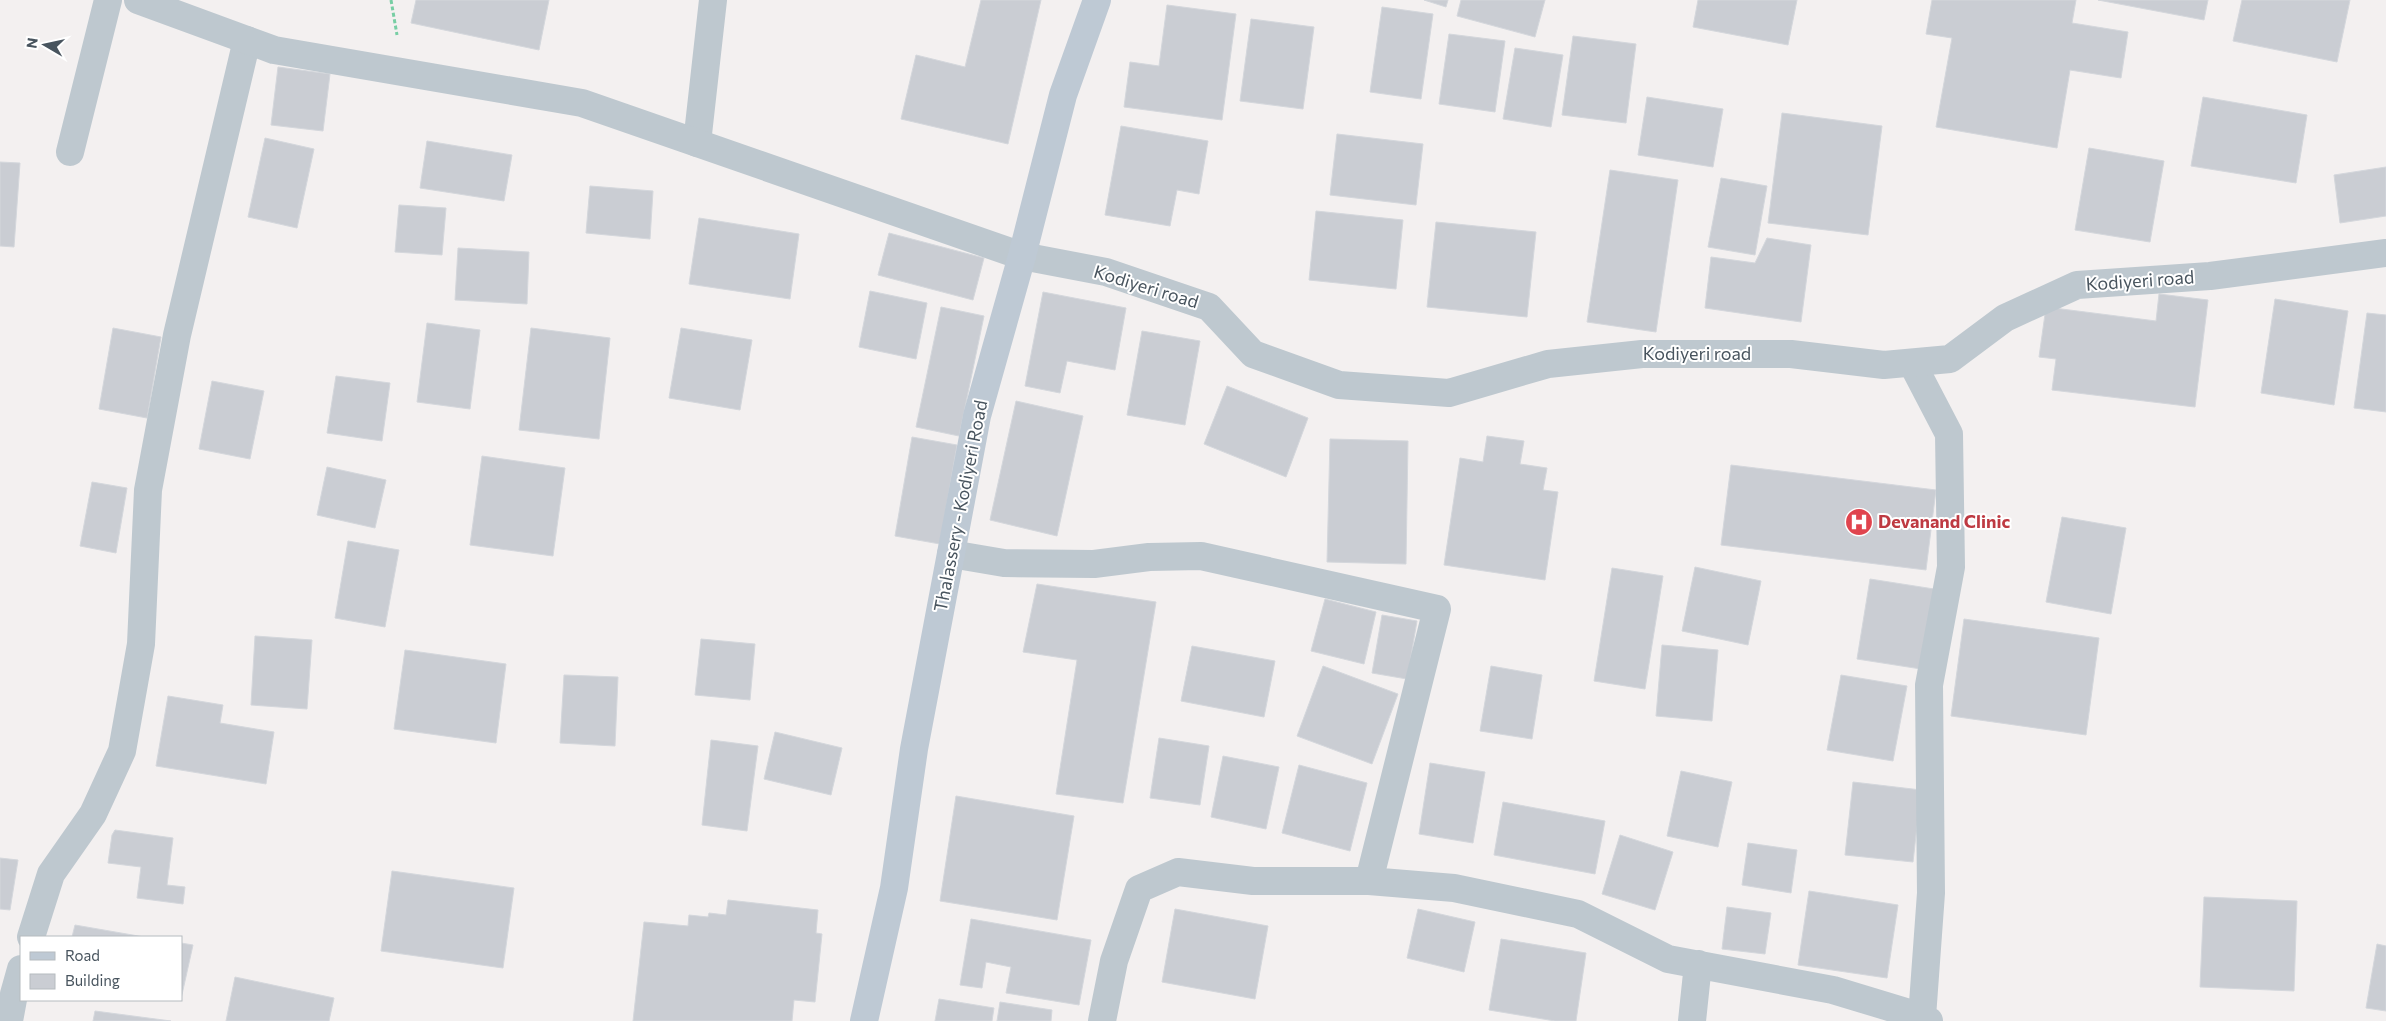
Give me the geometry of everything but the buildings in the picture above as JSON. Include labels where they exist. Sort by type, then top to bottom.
[{"type":"main road","name":"Thalassery - Kodiyeri Road","points":[[864,1021],[894,888],[914,749],[977,416],[1022,256],[1064,95],[1097,0]]},
{"type":"street","points":[[70,152],[108,0]]},
{"type":"street","name":"Kodiyeri road","points":[[138,0],[274,50],[582,103],[1022,256],[1106,272],[1209,307],[1253,354],[1339,385],[1449,393],[1548,364],[1642,354],[1791,354],[1884,365],[1950,359],[2005,318],[2077,285],[2210,276],[2386,253]]},
{"type":"street","points":[[697,143],[713,0]]},
{"type":"street","points":[[31,936],[51,874],[93,814],[122,751],[141,644],[148,490],[177,335],[247,40]]},
{"type":"street","points":[[1102,1021],[1114,961],[1139,889],[1178,872],[1253,881],[1369,881],[1454,888],[1578,914],[1668,959],[1833,990],[1926,1019],[1931,893],[1929,685],[1951,567],[1949,434],[1912,362]]},
{"type":"street","points":[[951,554],[1004,563],[1094,564],[1149,557],[1201,556],[1436,609],[1369,881]]},
{"type":"street","points":[[1692,1021],[1698,964]]},
{"type":"street","points":[[9,1021],[20,973]]},
{"type":"place","name":"Devanand Clinic","points":[[1859,522]]}]
